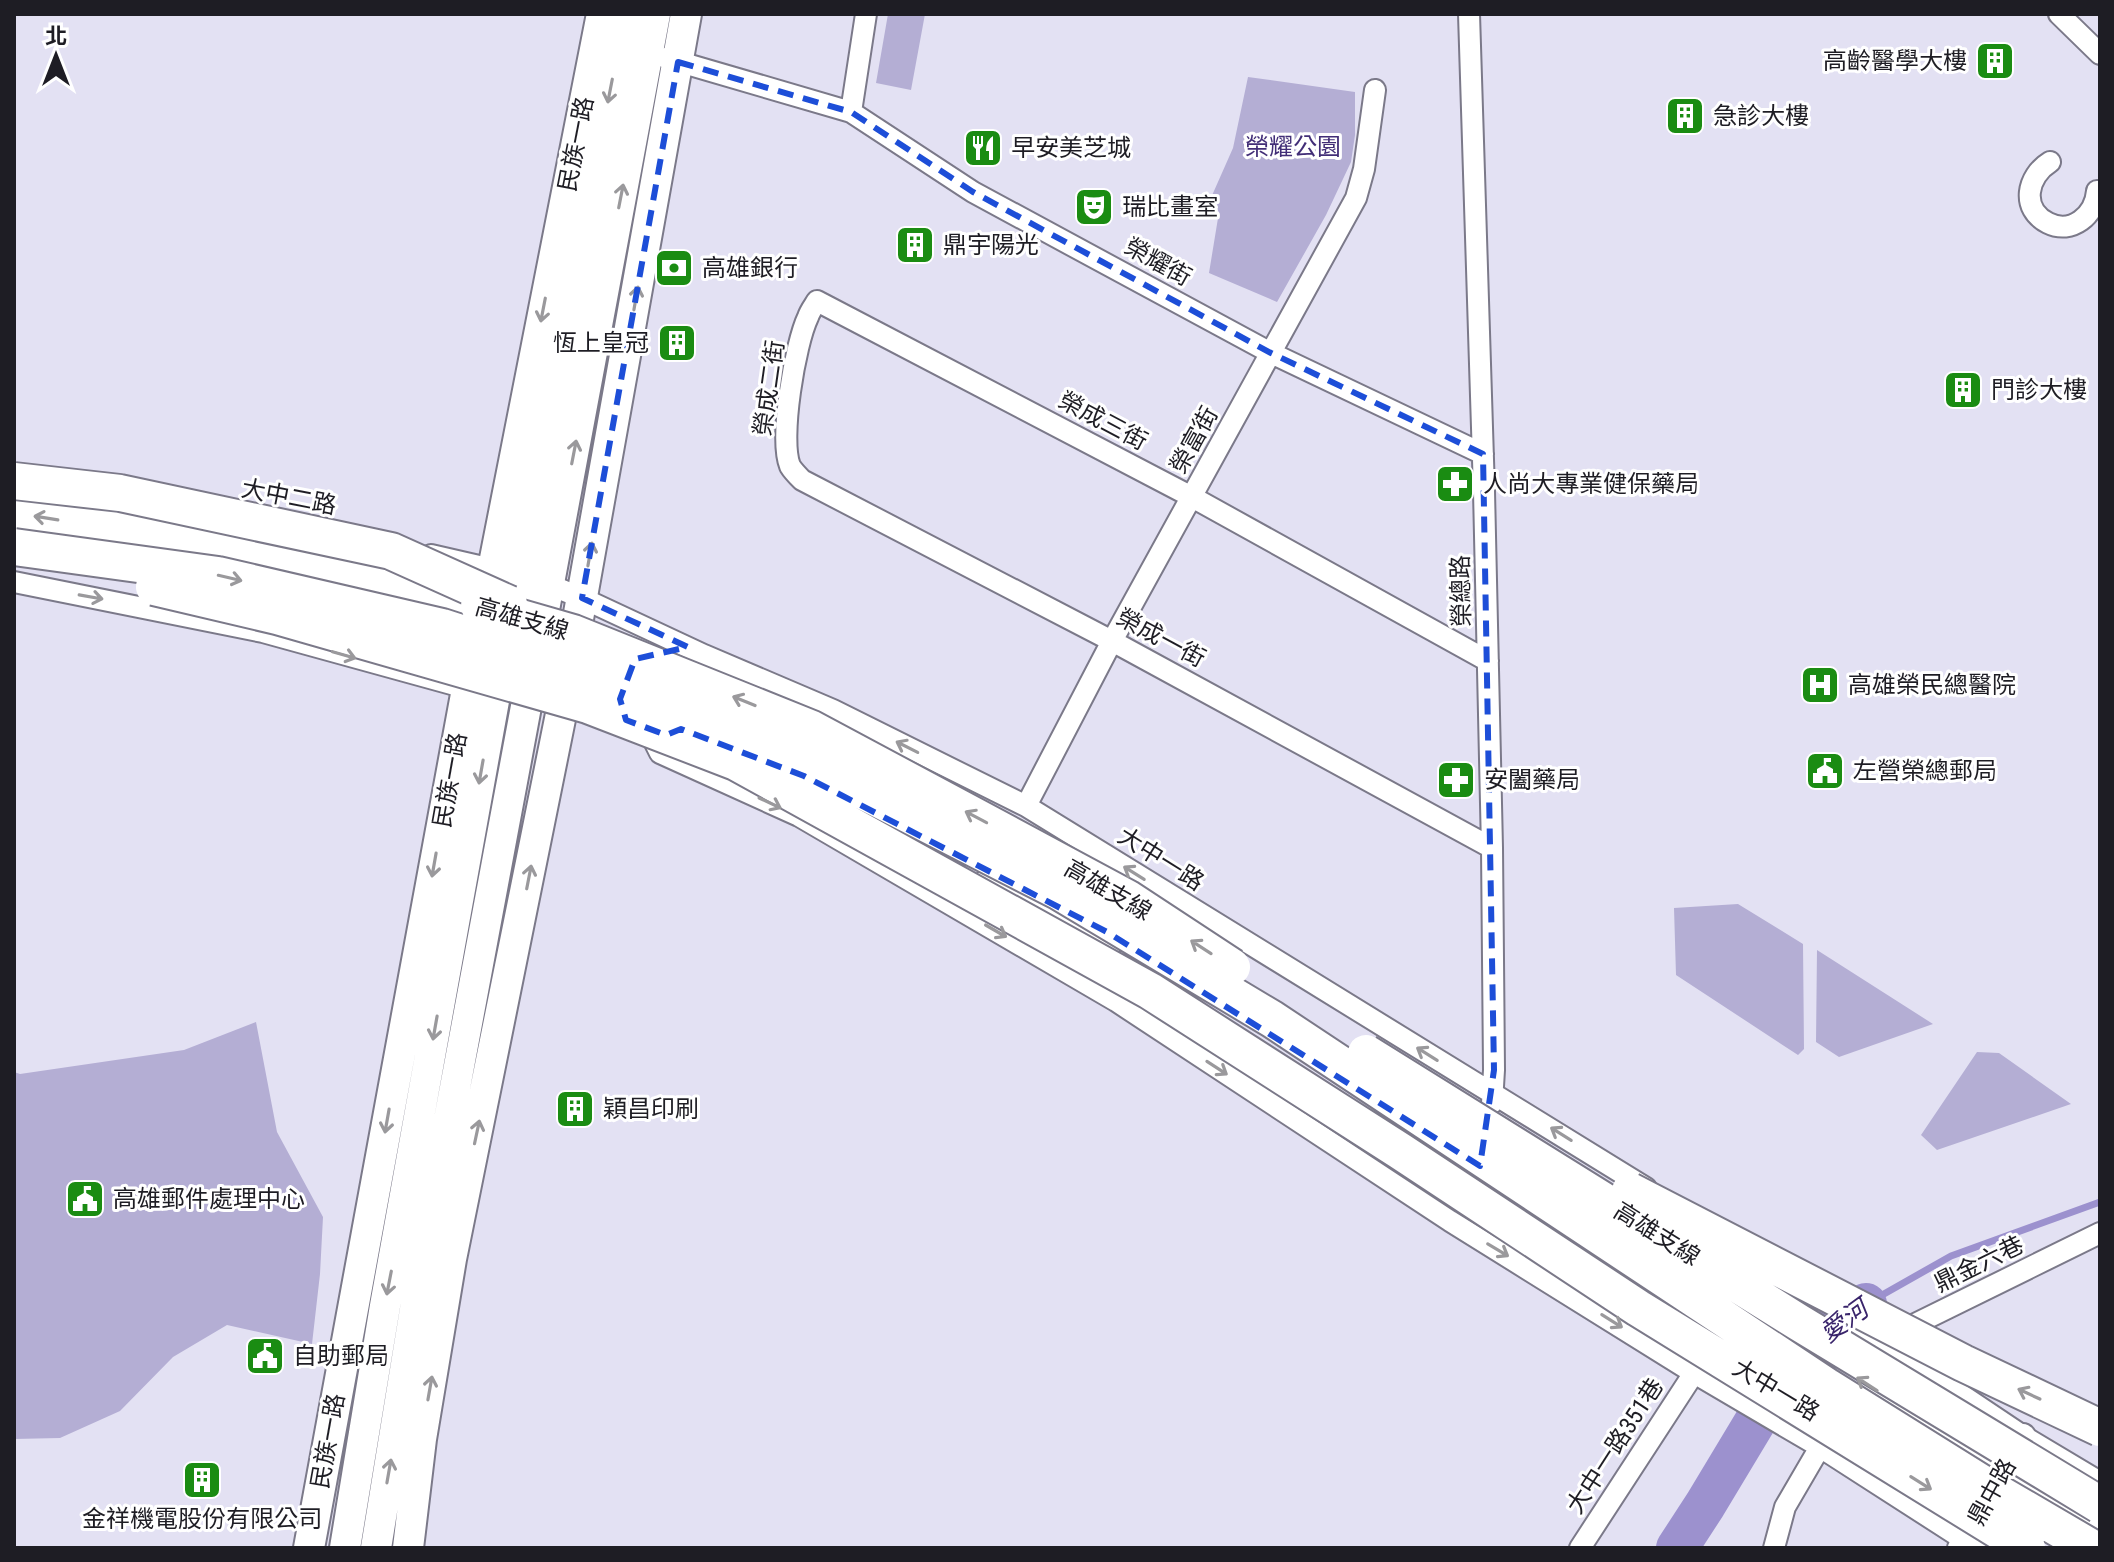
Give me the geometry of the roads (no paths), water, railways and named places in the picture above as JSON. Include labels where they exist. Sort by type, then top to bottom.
[{"type":"highway","points":[[14,480],[120,493],[391,551],[573,633]]},
{"type":"highway","name":"高雄支線","points":[[14,514],[161,535],[282,559],[479,606],[573,633],[812,729],[1127,898],[1344,1039],[1798,1322],[2100,1505]]},
{"type":"highway","points":[[24,548],[118,579],[277,616],[588,705],[736,762],[1150,991],[1638,1308],[2027,1548]]},
{"type":"highway","name":"高雄支線","points":[[24,548],[218,575],[442,627],[662,698],[804,761],[1060,892],[1259,1011],[1826,1372],[1991,1489],[2092,1548]]},
{"type":"highway","points":[[642,737],[771,785]]},
{"type":"highway","points":[[806,798],[862,821],[1104,941],[1647,1297],[1740,1353],[1826,1372]]},
{"type":"highway","points":[[1344,1039],[1648,1201],[1949,1356],[2100,1428]]},
{"type":"highway","points":[[2017,1479],[2100,1529]]},
{"type":"main road","name":"民族一路","points":[[376,1548],[414,1310],[526,703],[521,576],[606,35],[625,14]]},
{"type":"main road","name":"民族一路","points":[[309,1548],[481,692],[521,576],[655,14]]},
{"type":"main road","points":[[408,1548],[421,1439],[451,1259],[561,714],[686,14]]},
{"type":"main road","name":"民族一路","points":[[345,1548],[481,692]]},
{"type":"street","points":[[851,112],[866,14]]},
{"type":"street","name":"榮總路","points":[[1469,14],[1492,848],[1493,1095],[1480,1166]]},
{"type":"street","points":[[2059,14],[2100,54]]},
{"type":"street","name":"榮耀街","points":[[606,35],[648,53],[851,112],[973,192],[1271,353],[1483,454]]},
{"type":"street","name":"榮富街","points":[[1026,806],[1112,641],[1356,198],[1364,169],[1375,90]]},
{"type":"street","points":[[2050,162],[2036,173],[2030,188],[2033,208],[2048,223],[2059,226],[2081,221],[2089,214],[2097,191]]},
{"type":"street","name":"榮成二街","points":[[802,480],[791,469],[787,454],[787,426],[791,385],[799,350],[807,319],[817,301]]},
{"type":"street","name":"榮成三街","points":[[817,301],[1192,497],[1488,661]]},
{"type":"street","name":"大中二路","points":[[14,480],[103,490],[273,519],[521,576]]},
{"type":"street","name":"榮成一街","points":[[802,480],[1112,641],[1492,848]]},
{"type":"street","name":"大中一路","points":[[521,576],[582,598],[833,710],[1026,806],[1546,1125],[1717,1233],[2023,1436],[2100,1482]]},
{"type":"street","points":[[14,582],[263,632],[526,703]]},
{"type":"street","points":[[642,737],[620,699],[635,659],[668,652],[704,655]]},
{"type":"street","name":"大中一路","points":[[526,703],[642,737],[660,753],[799,816],[1116,1001],[1450,1221],[1694,1373],[1820,1447],[1968,1546]]},
{"type":"street","name":"大中一路","points":[[642,737],[681,729],[817,783],[1107,932],[1433,1141],[1602,1227],[1671,1253]]},
{"type":"street","name":"大中一路","points":[[1486,1135],[1671,1253],[1793,1337],[1826,1372],[2017,1479]]},
{"type":"street","name":"大中一路","points":[[1480,1166],[1546,1279]]},
{"type":"street","points":[[1671,1253],[1697,1248],[1717,1233]]},
{"type":"street","name":"鼎金六巷","points":[[1881,1341],[2100,1233]]},
{"type":"street","name":"大中一路351巷","points":[[1580,1548],[1694,1373]]},
{"type":"street","name":"鼎中路","points":[[1968,1546],[2017,1479],[2023,1436]]},
{"type":"street","points":[[1774,1548],[1785,1507],[1820,1447]]},
{"type":"waterway","name":"愛河","points":[[1868,1303],[1951,1256],[2100,1202]]},
{"type":"waterway","name":"愛河","points":[[1677,1548],[1779,1382],[1818,1338],[1866,1304]]},
{"type":"place","name":"高齡醫學大樓","points":[[1995,61]]},
{"type":"place","name":"急診大樓","points":[[1685,116]]},
{"type":"place","name":"早安美芝城","points":[[983,148]]},
{"type":"place","name":"瑞比畫室","points":[[1094,207]]},
{"type":"place","name":"鼎宇陽光","points":[[915,245]]},
{"type":"place","name":"高雄銀行","points":[[674,268]]},
{"type":"place","name":"恆上皇冠","points":[[677,343]]},
{"type":"place","name":"門診大樓","points":[[1963,390]]},
{"type":"place","name":"人尚大專業健保藥局","points":[[1455,484]]},
{"type":"place","name":"高雄榮民總醫院","points":[[1820,685]]},
{"type":"place","name":"左營榮總郵局","points":[[1825,771]]},
{"type":"place","name":"安闔藥局","points":[[1456,780]]},
{"type":"place","name":"穎昌印刷","points":[[575,1109]]},
{"type":"place","name":"高雄郵件處理中心","points":[[85,1199]]},
{"type":"place","name":"自助郵局","points":[[265,1356]]},
{"type":"place","name":"金祥機電股份有限公司","points":[[202,1480]]},
{"type":"park label","name":"榮耀公園","points":[[1293,147]]}]
